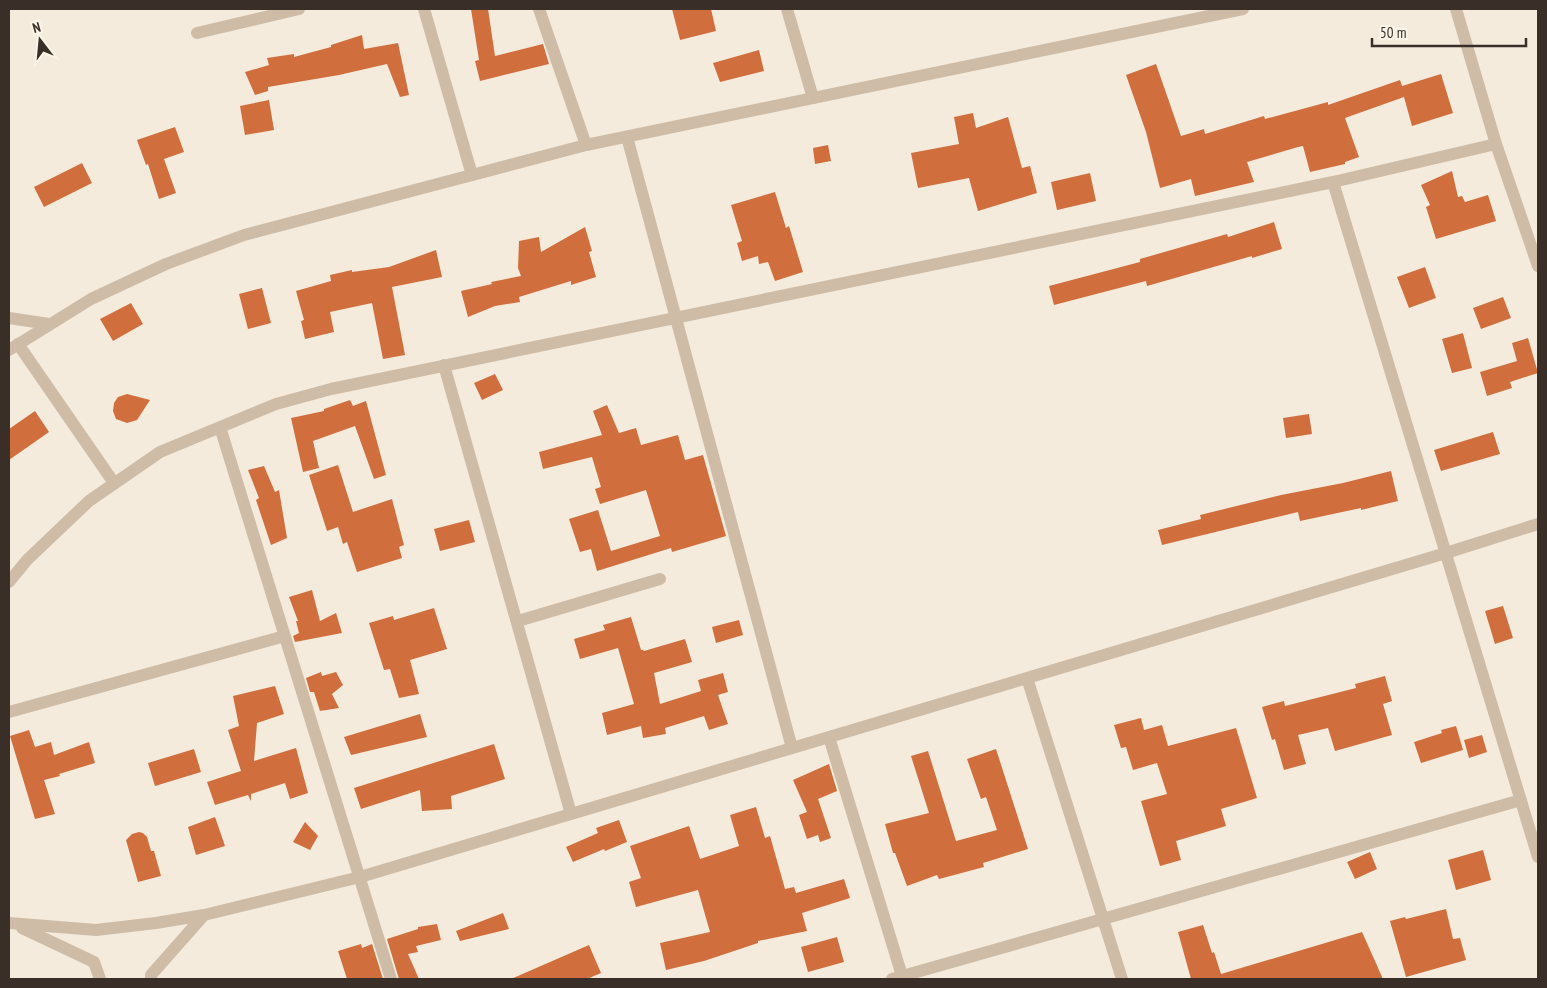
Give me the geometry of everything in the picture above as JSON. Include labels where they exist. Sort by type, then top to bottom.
[{"type":"street","points":[[196,33],[299,9]]},
{"type":"street","points":[[424,9],[472,175]]},
{"type":"street","points":[[539,9],[586,145]]},
{"type":"street","points":[[787,9],[813,98]]},
{"type":"street","points":[[114,483],[13,347],[91,299],[166,264],[244,235],[586,145],[1242,9]]},
{"type":"street","points":[[1456,9],[1496,144],[1538,266]]},
{"type":"street","points":[[627,137],[792,748]]},
{"type":"street","points":[[9,582],[27,560],[89,501],[160,452],[276,404],[331,389],[1333,182],[1496,144]]},
{"type":"street","points":[[1333,182],[1538,857]]},
{"type":"street","points":[[9,318],[49,324]]},
{"type":"street","points":[[444,365],[571,814]]},
{"type":"street","points":[[220,427],[391,979]]},
{"type":"street","points":[[12,924],[96,930],[156,924],[204,915],[360,878],[1538,524]]},
{"type":"street","points":[[518,622],[660,579]]},
{"type":"street","points":[[9,712],[284,636]]},
{"type":"street","points":[[1027,678],[1122,979]]},
{"type":"street","points":[[830,737],[899,978],[1521,800]]},
{"type":"street","points":[[151,979],[151,975],[204,915]]},
{"type":"street","points":[[12,924],[94,962],[100,979]]},
{"type":"building","points":[[471,9],[488,9],[495,56],[543,44],[549,64],[480,81],[475,61],[479,60]]},
{"type":"building","points":[[672,9],[711,9],[716,31],[680,40]]},
{"type":"building","points":[[362,35],[364,49],[398,43],[409,95],[400,97],[387,64],[339,75],[268,87],[268,91],[255,95],[245,72],[269,65],[267,58],[294,54],[294,57],[331,47],[331,45]]},
{"type":"building","points":[[759,50],[764,71],[720,82],[713,63]]},
{"type":"building","points":[[1156,64],[1181,136],[1204,129],[1205,134],[1264,116],[1265,119],[1328,102],[1328,105],[1400,80],[1402,86],[1441,74],[1453,113],[1412,126],[1404,97],[1345,118],[1359,157],[1345,162],[1345,164],[1310,172],[1303,146],[1298,147],[1247,162],[1254,182],[1195,196],[1191,179],[1160,188],[1146,132],[1126,75]]},
{"type":"building","points":[[269,100],[274,130],[245,135],[240,106]]},
{"type":"building","points":[[973,113],[976,128],[1008,117],[1022,168],[1030,166],[1037,193],[978,211],[969,178],[918,188],[911,153],[959,144],[954,117]]},
{"type":"building","points":[[175,127],[184,152],[164,159],[176,193],[159,199],[148,164],[146,165],[137,140]]},
{"type":"building","points":[[828,145],[831,161],[815,164],[813,148]]},
{"type":"building","points":[[82,163],[92,183],[44,207],[34,187]]},
{"type":"building","points":[[1452,171],[1458,197],[1462,196],[1465,202],[1488,195],[1496,221],[1436,239],[1426,207],[1430,205],[1421,185]]},
{"type":"building","points":[[1090,173],[1096,201],[1057,210],[1051,182]]},
{"type":"building","points":[[775,192],[786,228],[789,226],[803,272],[775,281],[768,262],[759,264],[758,256],[742,261],[737,243],[742,241],[731,205]]},
{"type":"building","points":[[1274,222],[1282,249],[1147,286],[1146,281],[1054,305],[1049,286],[1140,262],[1140,259],[1227,234],[1228,237]]},
{"type":"building","points":[[585,227],[592,251],[589,252],[596,277],[571,285],[571,281],[519,297],[520,302],[495,306],[468,317],[461,291],[521,276],[518,268],[519,241],[539,237],[541,252]]},
{"type":"building","points":[[436,250],[442,277],[392,287],[405,355],[383,359],[372,303],[330,312],[334,332],[305,339],[301,321],[304,320],[296,291],[331,281],[330,275],[352,270],[352,272],[389,267]]},
{"type":"building","points":[[1425,267],[1436,298],[1409,308],[1397,277]]},
{"type":"building","points":[[262,288],[271,323],[248,329],[239,294]]},
{"type":"building","points":[[1503,297],[1511,318],[1481,329],[1473,308]]},
{"type":"building","points":[[131,303],[143,324],[113,341],[100,319]]},
{"type":"building","points":[[1463,333],[1472,368],[1452,373],[1442,339]]},
{"type":"building","points":[[1528,338],[1538,373],[1510,382],[1512,388],[1487,396],[1480,372],[1517,361],[1512,343]]},
{"type":"building","points":[[495,374],[503,390],[482,400],[474,383]]},
{"type":"building","points":[[127,394],[150,400],[137,420],[127,423],[116,419],[113,411],[114,403],[118,397]]},
{"type":"building","points":[[350,400],[353,406],[366,401],[386,475],[374,479],[355,426],[313,441],[319,468],[303,472],[291,418],[324,411],[324,409]]},
{"type":"building","points":[[607,405],[619,433],[636,428],[641,445],[678,435],[685,460],[703,455],[726,536],[672,552],[671,548],[597,571],[591,549],[580,552],[569,519],[598,510],[611,551],[660,536],[646,490],[600,504],[595,489],[601,487],[592,457],[543,469],[539,452],[602,435],[593,411]]},
{"type":"building","points":[[35,411],[49,432],[9,460],[9,429]]},
{"type":"building","points":[[1309,414],[1312,434],[1286,438],[1283,418]]},
{"type":"building","points":[[1493,432],[1500,454],[1441,471],[1434,450]]},
{"type":"building","points":[[338,465],[353,512],[392,499],[404,545],[399,547],[402,558],[357,572],[347,542],[343,544],[338,527],[327,531],[309,475]]},
{"type":"building","points":[[264,466],[275,492],[279,490],[287,538],[271,545],[256,500],[259,498],[248,470]]},
{"type":"building","points":[[1391,471],[1398,501],[1300,521],[1298,512],[1162,545],[1158,530],[1201,519],[1200,515]]},
{"type":"building","points":[[469,520],[475,542],[440,551],[434,529]]},
{"type":"building","points":[[312,590],[320,621],[336,613],[342,633],[295,642],[293,636],[299,633],[296,621],[298,621],[289,597]]},
{"type":"building","points":[[1503,606],[1513,638],[1495,644],[1485,611]]},
{"type":"building","points":[[434,608],[447,649],[410,660],[419,694],[399,698],[390,669],[384,670],[369,623],[393,616],[394,620]]},
{"type":"building","points":[[631,617],[641,650],[644,651],[685,639],[692,662],[654,673],[660,704],[701,691],[698,680],[723,673],[728,692],[718,695],[728,724],[709,730],[704,716],[665,728],[666,734],[643,738],[641,726],[607,735],[602,713],[634,704],[618,648],[580,659],[574,639],[605,630],[603,625]]},
{"type":"building","points":[[739,620],[743,635],[716,643],[712,627]]},
{"type":"building","points":[[321,672],[322,676],[336,672],[343,685],[332,694],[339,708],[320,711],[314,692],[310,692],[306,678]]},
{"type":"building","points":[[1385,676],[1392,701],[1383,704],[1392,735],[1335,751],[1328,728],[1298,735],[1306,764],[1284,770],[1275,739],[1272,740],[1262,707],[1284,701],[1285,706],[1356,688],[1355,684]]},
{"type":"building","points":[[275,686],[284,714],[257,723],[254,761],[296,748],[308,793],[290,799],[285,783],[251,794],[251,801],[248,795],[215,805],[207,782],[241,771],[228,730],[239,726],[233,696]]},
{"type":"building","points":[[420,714],[427,737],[351,755],[344,737]]},
{"type":"building","points":[[1141,718],[1144,730],[1162,725],[1168,746],[1236,728],[1257,798],[1221,809],[1226,826],[1176,841],[1181,860],[1160,866],[1141,801],[1167,794],[1157,763],[1133,770],[1126,747],[1121,748],[1114,725]]},
{"type":"building","points":[[1456,726],[1463,750],[1421,763],[1414,742],[1442,733],[1441,730]]},
{"type":"building","points":[[29,730],[35,747],[51,742],[54,755],[89,742],[95,763],[44,780],[55,814],[35,819],[10,736]]},
{"type":"building","points":[[1482,735],[1487,752],[1469,758],[1464,740]]},
{"type":"building","points":[[494,744],[505,779],[451,796],[452,809],[422,811],[420,790],[361,809],[354,788]]},
{"type":"building","points":[[194,749],[201,772],[155,786],[148,763]]},
{"type":"building","points":[[996,749],[1028,849],[983,863],[984,867],[939,879],[937,875],[907,886],[895,853],[893,853],[885,824],[929,813],[911,756],[928,751],[956,841],[997,830],[986,797],[981,799],[967,759]]},
{"type":"building","points":[[829,764],[837,791],[818,799],[831,838],[820,842],[818,835],[807,839],[799,815],[807,812],[793,780]]},
{"type":"building","points":[[756,807],[765,838],[770,836],[785,889],[794,887],[796,893],[844,879],[850,898],[802,913],[807,931],[758,941],[758,943],[704,961],[666,970],[660,943],[710,932],[698,890],[636,907],[629,882],[641,878],[630,846],[689,826],[700,859],[739,846],[730,815]]},
{"type":"building","points":[[215,817],[225,846],[196,855],[188,827]]},
{"type":"building","points":[[619,820],[627,842],[573,862],[566,847],[598,833],[596,828]]},
{"type":"building","points":[[305,822],[318,836],[310,850],[293,842]]},
{"type":"building","points":[[139,832],[147,837],[151,851],[154,851],[161,876],[138,882],[126,840],[132,834]]},
{"type":"building","points":[[1483,850],[1491,880],[1456,890],[1448,860]]},
{"type":"building","points":[[1370,852],[1377,869],[1355,879],[1347,862]]},
{"type":"building","points":[[1446,909],[1453,939],[1460,938],[1466,960],[1406,977],[1390,921]]},
{"type":"building","points":[[503,913],[509,929],[460,941],[456,931]]},
{"type":"building","points":[[437,924],[441,940],[416,946],[418,952],[408,954],[419,979],[399,979],[387,939],[418,929],[418,927]]},
{"type":"building","points":[[1203,925],[1221,974],[1362,932],[1383,979],[1191,979],[1178,932]]},
{"type":"building","points":[[837,937],[844,962],[808,972],[801,947]]},
{"type":"building","points":[[361,944],[362,948],[372,944],[383,979],[347,979],[338,951]]},
{"type":"building","points":[[589,945],[601,973],[587,979],[511,979]]}]
